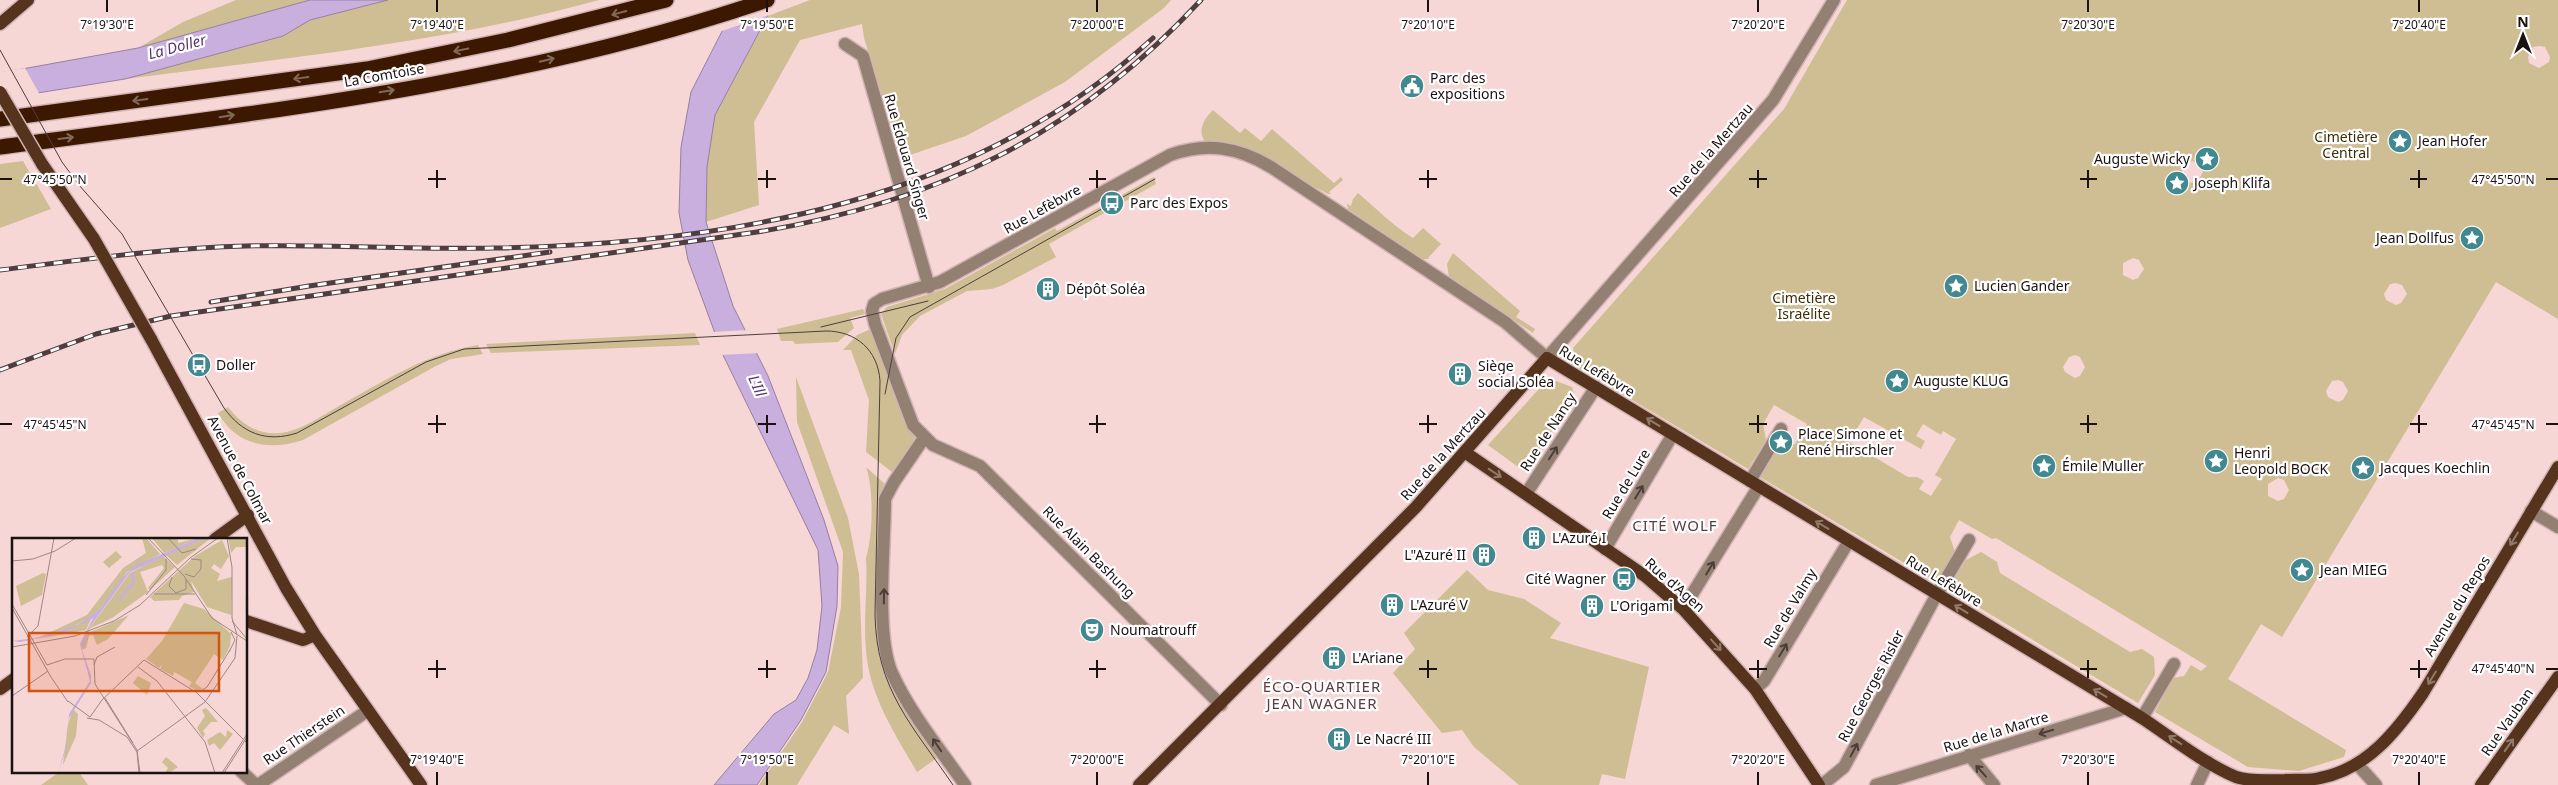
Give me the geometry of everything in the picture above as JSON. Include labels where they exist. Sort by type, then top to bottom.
[{"type":"highway","name":"La Comtoise","points":[[0,119],[367,69],[508,40],[666,0]]},
{"type":"highway","name":"La Comtoise","points":[[0,147],[167,125],[371,94],[515,68],[690,24],[767,0]]},
{"type":"main road","points":[[0,24],[28,0]]},
{"type":"main road","name":"Avenue de Colmar","points":[[0,92],[42,164],[94,239],[248,515],[278,573],[315,635],[421,785]]},
{"type":"main road","name":"Rue Lefèbvre","points":[[1547,358],[2126,708],[2239,781]]},
{"type":"main road","name":"Rue de la Mertzau","points":[[1139,785],[1416,507],[1466,453],[1547,358]]},
{"type":"main road","name":"Rue d'Agen","points":[[1466,453],[1645,576],[1684,609],[1755,689],[1820,785]]},
{"type":"main road","name":"Avenue du Repos","points":[[2239,781],[2316,782],[2357,764],[2380,748],[2400,726],[2417,702],[2558,467]]},
{"type":"main road","points":[[220,535],[248,515]]},
{"type":"main road","points":[[248,622],[303,640],[315,635]]},
{"type":"main road","name":"Rue Vauban","points":[[2481,785],[2558,677]]},
{"type":"main road","points":[[0,689],[12,680]]},
{"type":"street","name":"Rue de la Mertzau","points":[[1547,358],[1773,100],[1834,0]]},
{"type":"street","name":"Rue Edouard Singer","points":[[845,44],[862,56],[929,287]]},
{"type":"street","name":"Rue Lefèbvre","points":[[924,438],[909,417],[872,312],[874,304],[879,300],[929,287],[1170,155],[1195,148],[1224,148],[1247,154],[1271,166],[1505,322],[1547,358]]},
{"type":"street","name":"Rue de Nancy","points":[[1526,494],[1596,387]]},
{"type":"street","points":[[1684,609],[1755,484],[1782,429]]},
{"type":"street","name":"Rue de Lure","points":[[1604,549],[1673,434]]},
{"type":"street","points":[[924,438],[894,482],[885,499],[883,626],[885,648],[892,672],[911,708],[964,785]]},
{"type":"street","name":"Rue Alain Bashung","points":[[924,438],[942,450],[980,466],[1221,704]]},
{"type":"street","points":[[2531,511],[2558,528]]},
{"type":"street","name":"Rue de Valmy","points":[[1755,689],[1764,681],[1849,540]]},
{"type":"street","name":"Rue Georges Risler","points":[[1820,785],[1844,768],[1937,594],[1969,540]]},
{"type":"street","points":[[2142,718],[2174,664]]},
{"type":"street","name":"Rue de la Martre","points":[[1876,785],[2126,708]]},
{"type":"street","name":"Rue Thierstein","points":[[257,785],[367,711]]},
{"type":"street","points":[[1969,755],[1994,785]]},
{"type":"street","points":[[2197,785],[2208,762]]},
{"type":"street","points":[[2357,764],[2376,785]]},
{"type":"street","points":[[242,772],[257,785]]},
{"type":"green space","points":[[236,0],[310,0],[138,48],[183,22]]},
{"type":"green space","points":[[388,0],[599,0],[482,28],[364,48],[125,79],[283,36],[310,20]]},
{"type":"green space","points":[[810,0],[1171,0],[1164,8],[1065,82],[966,136],[907,156],[894,133],[864,38],[862,24],[800,40],[754,122],[759,205],[706,222],[707,167],[714,115],[768,16]]},
{"type":"green space","name":"Cimetière Central","points":[[1847,0],[2558,0],[2558,319],[2496,282],[2282,637],[2261,624],[2228,679],[2346,750],[2344,757],[2299,771],[2248,767],[2155,712],[2173,678],[2184,676],[2191,665],[2201,671],[2207,666],[1996,538],[1992,539],[1959,520],[1950,537],[1955,552],[1936,582],[1760,477],[1778,447],[1795,444],[1807,424],[1776,406],[1774,405],[1763,424],[1766,440],[1748,469],[1577,367],[1573,348],[1784,109]],"holes":[[[2540,46],[2545,47],[2550,57],[2549,62],[2539,68],[2529,63],[2528,57],[2533,47]],[[2192,161],[2198,163],[2203,172],[2198,181],[2192,183],[2182,178],[2182,166]],[[2133,258],[2139,260],[2144,269],[2138,278],[2133,280],[2123,275],[2123,263]],[[2396,283],[2402,285],[2407,294],[2401,303],[2396,305],[2386,300],[2384,294],[2390,284]],[[2075,355],[2080,357],[2085,367],[2080,376],[2075,378],[2065,372],[2063,367],[2069,357]],[[2338,380],[2343,382],[2348,391],[2343,400],[2338,402],[2328,397],[2326,391],[2332,381]],[[1864,417],[1921,449],[1925,441],[1916,436],[1923,424],[1941,435],[1943,431],[1956,439],[1935,475],[1942,479],[1931,496],[1919,489],[1924,481],[1917,477],[1908,477],[1849,442]],[[2278,478],[2284,480],[2289,490],[2284,499],[2278,501],[2268,496],[2268,484]]]},
{"type":"green space","points":[[1213,110],[1240,133],[1245,128],[1261,141],[1272,129],[1334,183],[1341,177],[1343,180],[1329,192],[1331,194],[1328,194],[1237,146],[1205,142],[1202,133],[1203,125]]},
{"type":"green space","points":[[23,161],[51,209],[0,228],[0,164]]},
{"type":"green space","points":[[1154,177],[1156,184],[1049,244],[1056,257],[1003,285],[992,289],[967,291],[920,316],[902,335],[895,354],[881,314],[887,307],[945,289],[1055,228],[1057,231]]},
{"type":"green space","points":[[1358,193],[1391,222],[1413,238],[1423,228],[1441,244],[1428,258],[1430,259],[1422,259],[1348,209],[1347,204],[1351,206],[1353,199]]},
{"type":"green space","points":[[1453,253],[1520,311],[1516,317],[1535,329],[1533,333],[1449,277],[1447,264]]},
{"type":"green space","points":[[863,309],[865,314],[850,318],[854,328],[838,342],[795,344],[793,341],[781,341],[777,329]]},
{"type":"green space","points":[[871,329],[915,433],[914,444],[892,472],[866,452],[869,400],[851,350],[843,350],[857,335]]},
{"type":"green space","points":[[695,333],[700,345],[491,353],[486,344]]},
{"type":"green space","points":[[478,345],[483,354],[451,359],[434,367],[303,440],[278,445],[255,443],[235,433],[218,413],[228,407],[244,423],[257,430],[272,433],[288,432],[311,423],[389,378],[423,361],[441,354]]},
{"type":"green space","points":[[796,377],[848,518],[859,574],[863,678],[846,696],[849,734],[834,725],[797,785],[759,785],[802,722],[828,672],[841,607],[843,552],[797,422]]},
{"type":"green space","points":[[1556,381],[1572,387],[1575,397],[1525,472],[1488,445],[1538,390]]},
{"type":"green space","points":[[866,467],[886,485],[880,642],[941,755],[917,772],[884,714],[868,667],[865,638],[866,558],[872,512],[869,476]]},
{"type":"green space","points":[[1981,552],[1997,562],[2000,573],[2130,652],[2142,649],[2154,657],[2155,675],[2138,703],[1948,589],[1966,560]]},
{"type":"green space","points":[[1467,570],[1488,590],[1524,599],[1561,623],[1550,638],[1649,667],[1625,779],[1602,774],[1599,785],[1519,785],[1474,747],[1462,730],[1442,733],[1393,673],[1415,649],[1404,633]]},
{"type":"green space","points":[[60,772],[79,772],[88,785],[41,785]]},
{"type":"water","name":"La Doller","points":[[310,0],[388,0],[310,20],[283,36],[125,79],[0,99],[0,73],[138,48]]},
{"type":"water","name":"L'Ill","points":[[738,0],[776,0],[715,115],[707,167],[706,222],[733,306],[768,376],[824,520],[838,566],[837,606],[826,672],[801,720],[757,785],[714,785],[774,714],[796,700],[808,678],[817,650],[822,606],[818,550],[723,355],[688,260],[679,213],[681,147],[691,92]]},
{"type":"pier","points":[[735,0],[779,0],[772,14],[719,32]]},
{"type":"pier","points":[[25,68],[40,95],[0,102],[0,72]]},
{"type":"pier","points":[[748,330],[760,353],[720,355],[712,332]]},
{"type":"tram line","points":[[0,50],[62,162],[79,185],[122,234],[224,408],[239,424],[256,434],[275,437],[297,433],[426,362],[464,349],[826,331],[847,334],[864,344],[875,360],[880,381],[875,614],[877,641],[882,664],[899,706],[953,785]]},
{"type":"tram line","points":[[885,394],[896,338],[910,317],[1155,179]]},
{"type":"tram line","points":[[821,327],[928,301]]},
{"type":"railway","points":[[0,370],[96,334],[171,316],[757,232],[822,219],[884,202],[943,181],[1000,155],[1053,125],[1104,89],[1154,47],[1201,0]]},
{"type":"railway","points":[[0,270],[123,255],[215,247],[494,248],[582,245],[671,237],[759,223],[844,203],[928,175],[1008,139],[1083,94],[1153,38]]},
{"type":"railway","points":[[211,302],[309,286],[550,252]]},
{"type":"place","name":"Parc des expositions","points":[[1412,86]]},
{"type":"place","name":"Jean Hofer","points":[[2400,141]]},
{"type":"place","name":"Auguste Wicky","points":[[2207,159]]},
{"type":"place","name":"Joseph Klifa","points":[[2177,183]]},
{"type":"place","name":"Parc des Expos","points":[[1112,203]]},
{"type":"place","name":"Jean Dollfus","points":[[2472,238]]},
{"type":"place","name":"Lucien Gander","points":[[1956,286]]},
{"type":"place","name":"Dépôt Soléa","points":[[1048,289]]},
{"type":"place","name":"Doller","points":[[199,365]]},
{"type":"place","name":"Siège social Soléa","points":[[1460,374]]},
{"type":"place","name":"Auguste KLUG","points":[[1897,381]]},
{"type":"place","name":"Place Simone et René Hirschler","points":[[1781,442]]},
{"type":"place","name":"Henri Leopold BOCK","points":[[2216,461]]},
{"type":"place","name":"Émile Muller","points":[[2044,466]]},
{"type":"place","name":"Jacques Koechlin","points":[[2363,468]]},
{"type":"place","name":"L'Azuré I","points":[[1534,538]]},
{"type":"place","name":"L\"Azuré II","points":[[1484,555]]},
{"type":"place","name":"Jean MIEG","points":[[2302,570]]},
{"type":"place","name":"Cité Wagner","points":[[1624,579]]},
{"type":"place","name":"L'Azuré V","points":[[1392,605]]},
{"type":"place","name":"L'Origami","points":[[1592,606]]},
{"type":"place","name":"Noumatrouff","points":[[1092,630]]},
{"type":"place","name":"L'Ariane","points":[[1334,658]]},
{"type":"place","name":"Le Nacré III","points":[[1339,739]]},
{"type":"district","name":"CITÉ WOLF","points":[[1675,526]]},
{"type":"district","name":"ÉCO-QUARTIER JEAN WAGNER","points":[[1322,696]]},
{"type":"park label","name":"Cimetière Israélite","points":[[1804,306]]}]
